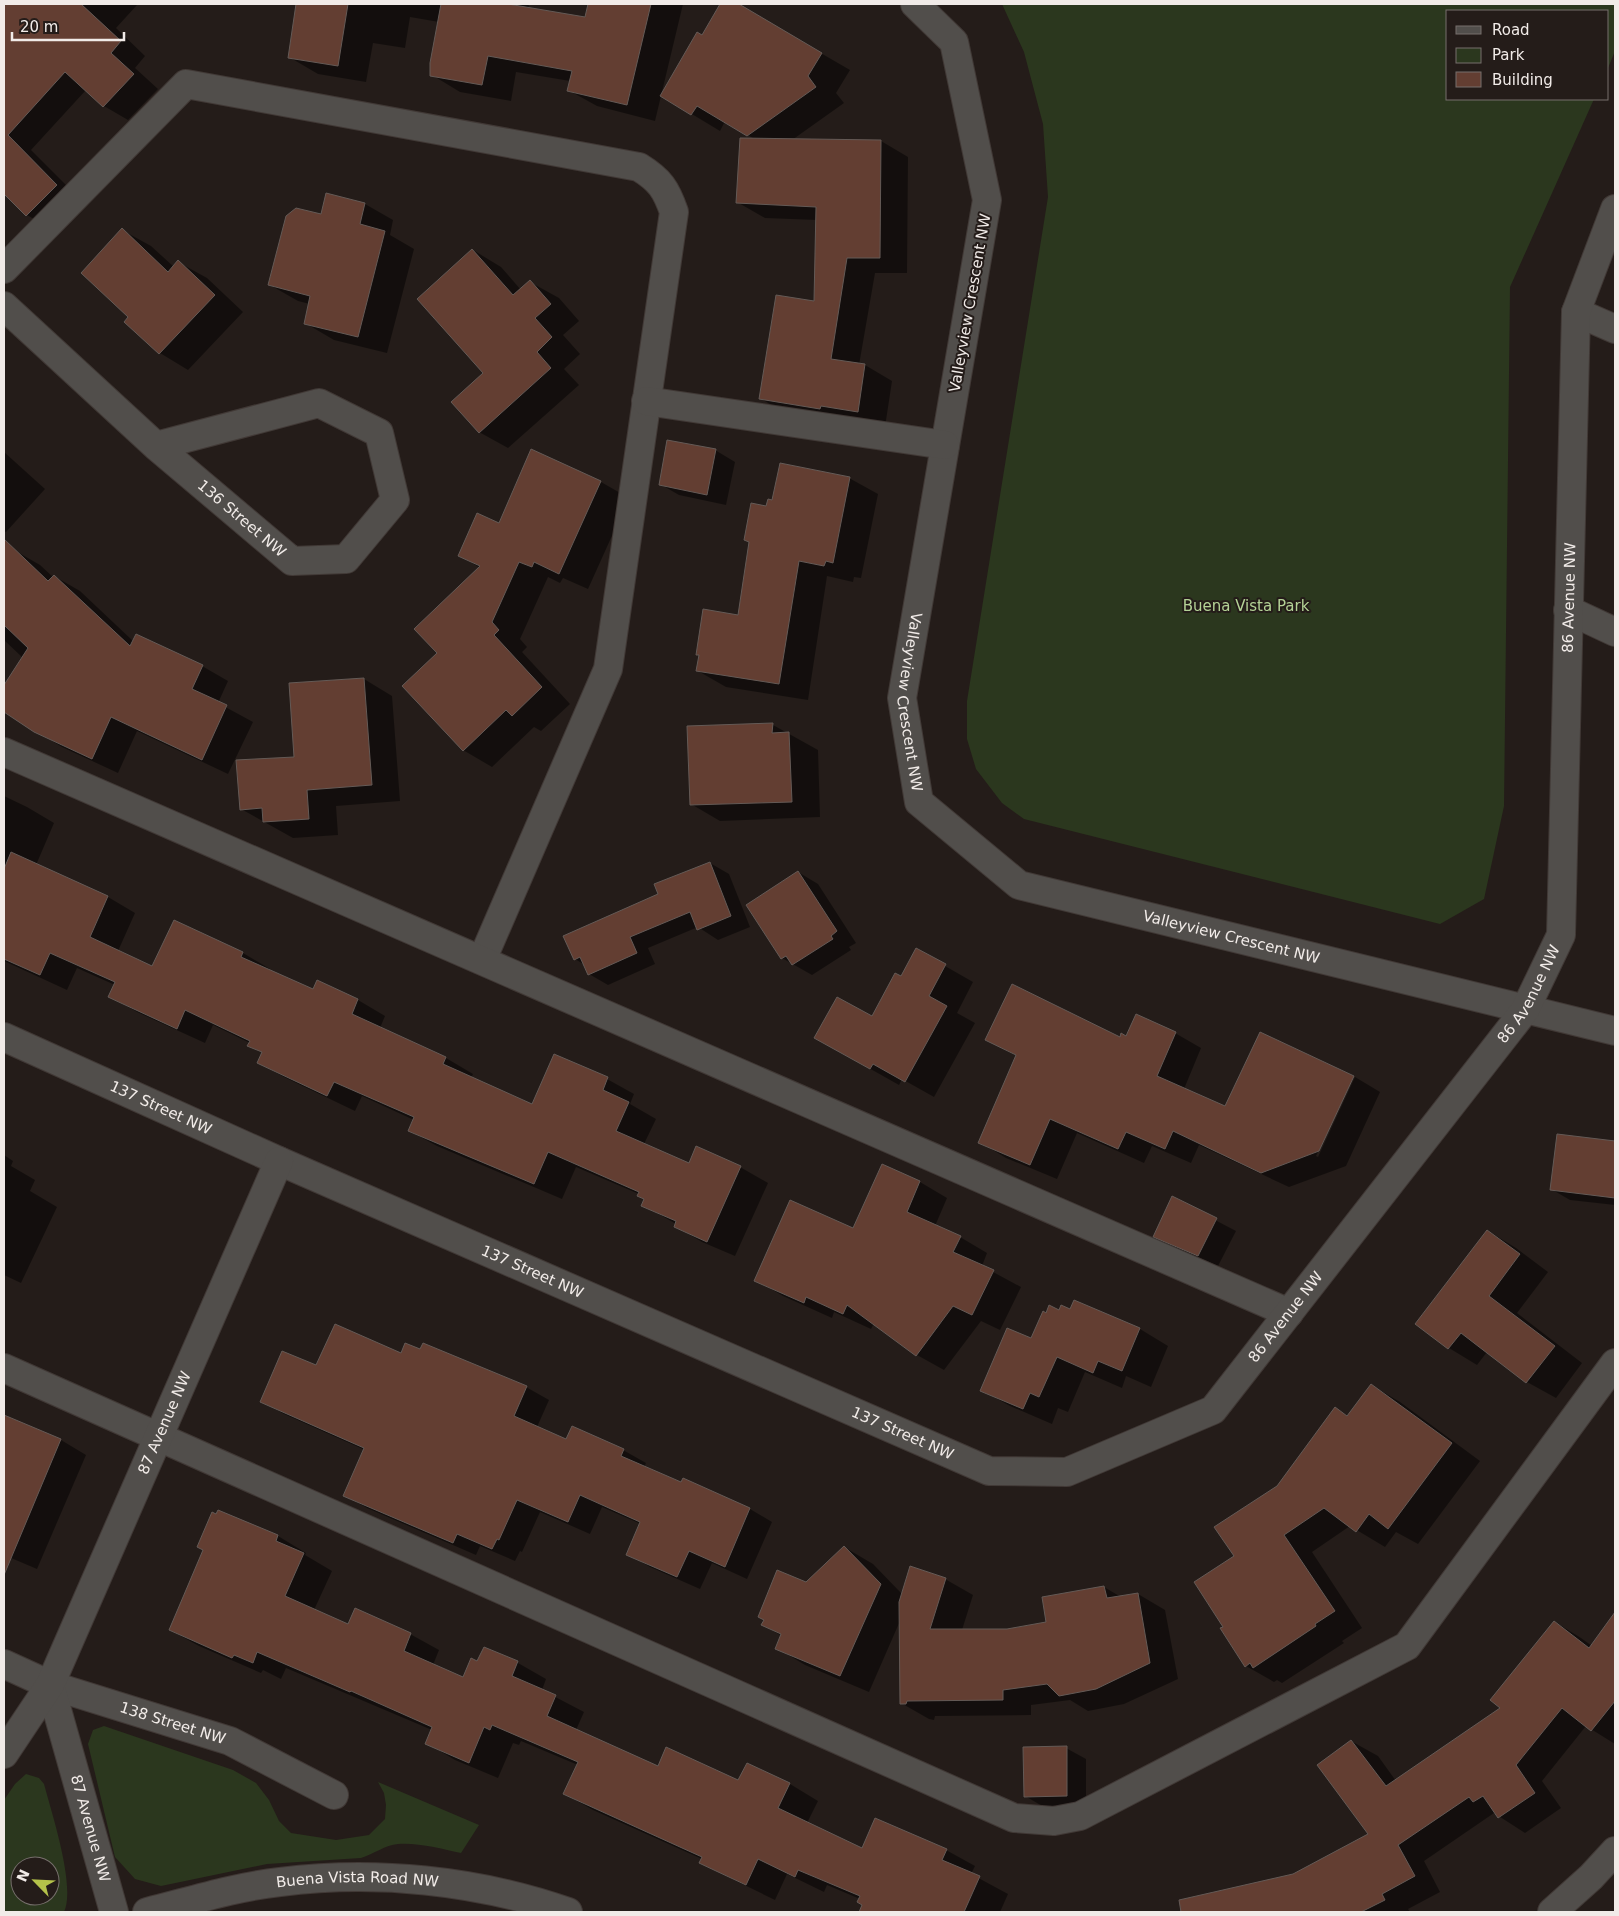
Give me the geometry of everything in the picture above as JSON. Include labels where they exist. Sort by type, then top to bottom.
[{"type":"street","name":"Valleyview Crescent NW","points":[[915,4],[954,42],[987,200],[902,698],[920,802],[1019,884],[1615,1031]]},
{"type":"street","points":[[4,269],[186,84],[639,167],[652,176],[667,193],[674,212],[608,669],[482,960]]},
{"type":"street","name":"86 Avenue NW","points":[[1067,1472],[1213,1410],[1525,1010],[1561,935],[1576,312],[1615,208]]},
{"type":"street","name":"136 Street NW","points":[[4,306],[156,446],[292,561],[346,559],[395,500],[379,433],[319,403],[156,446]]},
{"type":"street","points":[[1576,312],[1615,328]]},
{"type":"street","points":[[646,401],[945,446]]},
{"type":"street","points":[[1568,610],[1615,632]]},
{"type":"street","points":[[4,752],[1289,1313]]},
{"type":"street","name":"137 Street NW","points":[[4,1038],[280,1161],[989,1471],[1067,1472]]},
{"type":"street","name":"87 Avenue NW","points":[[4,1754],[50,1685],[280,1161]]},
{"type":"street","points":[[4,1368],[1014,1818],[1054,1821],[1080,1816],[1407,1646],[1615,1363]]},
{"type":"street","name":"138 Street NW","points":[[4,1664],[50,1685],[230,1742],[334,1795]]},
{"type":"street","name":"87 Avenue NW","points":[[50,1685],[114,1912]]},
{"type":"street","points":[[1552,1912],[1591,1877],[1615,1851]]},
{"type":"street","name":"Buena Vista Road NW","points":[[147,1912],[238,1889],[280,1882],[340,1878],[396,1878],[459,1884],[509,1895],[568,1912]]},
{"type":"green space","name":"Buena Vista Park","points":[[1002,4],[1615,4],[1615,51],[1609,66],[1609,10],[1446,10],[1446,100],[1594,100],[1510,287],[1504,806],[1484,899],[1440,924],[1024,819],[1002,803],[976,769],[967,739],[967,701],[1048,197],[1043,124],[1024,52]]},
{"type":"green space","points":[[104,1726],[233,1770],[256,1783],[269,1800],[279,1821],[291,1833],[336,1840],[369,1835],[385,1819],[386,1805],[384,1793],[378,1782],[479,1825],[461,1853],[421,1845],[398,1844],[361,1858],[267,1864],[161,1886],[135,1879],[115,1857],[88,1744],[93,1730]]},
{"type":"green space","points":[[26,1774],[39,1778],[44,1784],[65,1868],[67,1901],[64,1912],[4,1912],[4,1800],[15,1784]]},
{"type":"building","points":[[4,4],[81,4],[121,41],[111,53],[134,74],[103,107],[65,72],[8,135],[57,185],[26,216],[4,194]]},
{"type":"building","points":[[296,4],[348,4],[338,66],[288,58]]},
{"type":"building","points":[[441,4],[508,4],[585,17],[588,4],[651,4],[627,105],[567,91],[572,71],[488,56],[482,85],[430,76],[430,63]]},
{"type":"building","points":[[720,4],[739,4],[822,53],[808,76],[816,87],[747,136],[697,106],[691,115],[660,96],[697,32],[702,35]]},
{"type":"building","points":[[740,138],[881,140],[880,258],[847,258],[831,359],[865,364],[858,412],[821,406],[820,409],[759,399],[776,295],[814,301],[816,207],[736,203]]},
{"type":"building","points":[[326,193],[365,203],[360,224],[385,231],[358,337],[304,324],[310,296],[268,285],[286,216],[296,208],[321,214]]},
{"type":"building","points":[[122,228],[168,272],[178,260],[215,295],[159,354],[124,322],[128,317],[81,273]]},
{"type":"building","points":[[472,249],[513,295],[530,280],[551,304],[535,318],[552,337],[537,352],[551,368],[479,433],[451,402],[483,373],[417,299]]},
{"type":"building","points":[[667,440],[716,449],[707,495],[659,485]]},
{"type":"building","points":[[531,449],[601,481],[559,574],[534,562],[532,567],[519,562],[492,622],[499,630],[494,635],[542,687],[512,716],[506,710],[463,751],[402,686],[437,653],[414,629],[480,566],[458,556],[477,513],[499,523]]},
{"type":"building","points":[[780,463],[850,477],[833,563],[826,561],[824,566],[799,561],[779,684],[696,671],[699,655],[696,655],[703,609],[738,615],[749,542],[744,540],[751,503],[766,506],[768,499],[772,500]]},
{"type":"building","points":[[4,539],[48,581],[54,575],[130,646],[136,634],[203,665],[192,689],[227,705],[202,760],[111,717],[92,759],[34,732],[4,712],[4,685],[28,648],[4,625]]},
{"type":"building","points":[[364,678],[372,785],[307,790],[309,819],[263,822],[262,808],[240,810],[236,760],[294,757],[289,683]]},
{"type":"building","points":[[773,723],[772,733],[789,732],[792,802],[690,805],[687,726]]},
{"type":"building","points":[[11,852],[108,896],[90,937],[152,966],[174,920],[243,952],[241,957],[313,989],[317,980],[358,999],[352,1014],[446,1057],[443,1064],[532,1104],[554,1054],[608,1077],[603,1090],[629,1102],[616,1131],[689,1163],[696,1146],[741,1166],[707,1242],[674,1227],[676,1221],[641,1206],[644,1199],[637,1196],[639,1192],[548,1152],[534,1184],[408,1131],[414,1117],[334,1082],[327,1096],[257,1063],[262,1052],[247,1046],[250,1041],[185,1010],[177,1029],[108,997],[115,982],[50,953],[40,975],[4,959],[4,869]]},
{"type":"building","points":[[710,862],[731,916],[697,930],[690,912],[630,937],[637,953],[588,975],[580,957],[574,960],[563,936],[658,894],[654,884]]},
{"type":"building","points":[[798,871],[837,931],[831,936],[833,939],[792,965],[786,956],[781,959],[746,905]]},
{"type":"building","points":[[916,948],[946,964],[929,996],[947,1006],[905,1082],[873,1064],[870,1069],[814,1038],[837,997],[872,1016],[895,973],[901,976]]},
{"type":"building","points":[[1012,984],[1120,1037],[1121,1033],[1126,1036],[1136,1014],[1176,1032],[1157,1076],[1225,1106],[1260,1032],[1354,1076],[1319,1151],[1261,1173],[1173,1131],[1165,1149],[1126,1132],[1118,1149],[1050,1119],[1030,1165],[978,1143],[1016,1055],[985,1040]]},
{"type":"building","points":[[1557,1134],[1615,1141],[1615,1198],[1550,1190]]},
{"type":"building","points":[[882,1164],[920,1181],[907,1212],[961,1236],[953,1252],[994,1270],[972,1315],[953,1306],[916,1356],[847,1305],[843,1314],[806,1297],[804,1303],[754,1281],[790,1200],[853,1228]]},
{"type":"building","points":[[1172,1196],[1217,1218],[1198,1256],[1153,1237]]},
{"type":"building","points":[[1487,1230],[1520,1254],[1489,1296],[1555,1346],[1526,1383],[1461,1333],[1448,1349],[1415,1324]]},
{"type":"building","points":[[1074,1300],[1140,1328],[1122,1371],[1098,1361],[1093,1373],[1057,1357],[1039,1397],[1030,1393],[1023,1409],[980,1391],[1007,1328],[1031,1338],[1043,1311],[1046,1313],[1049,1305],[1059,1310],[1061,1305],[1070,1309]]},
{"type":"building","points":[[335,1324],[401,1353],[405,1343],[420,1349],[423,1343],[527,1386],[514,1416],[566,1439],[572,1426],[624,1449],[621,1456],[681,1482],[683,1478],[750,1508],[725,1567],[689,1551],[677,1577],[626,1555],[640,1522],[580,1495],[568,1522],[517,1500],[499,1540],[497,1539],[492,1549],[457,1534],[453,1543],[343,1496],[364,1448],[260,1402],[282,1351],[316,1365]]},
{"type":"building","points":[[1371,1384],[1452,1443],[1388,1529],[1369,1514],[1356,1532],[1324,1508],[1284,1535],[1335,1611],[1253,1668],[1250,1663],[1245,1667],[1220,1628],[1223,1627],[1194,1582],[1234,1556],[1214,1527],[1277,1486],[1335,1407],[1347,1416]]},
{"type":"building","points":[[4,1415],[61,1439],[4,1575]]},
{"type":"building","points":[[218,1510],[278,1535],[276,1541],[304,1553],[285,1596],[348,1624],[355,1608],[411,1633],[404,1651],[463,1677],[471,1658],[477,1661],[484,1647],[518,1661],[512,1676],[556,1695],[547,1716],[658,1766],[666,1747],[738,1780],[747,1763],[790,1783],[778,1808],[862,1848],[875,1818],[947,1849],[942,1860],[980,1876],[964,1912],[859,1912],[862,1905],[857,1902],[860,1896],[798,1870],[795,1877],[758,1859],[746,1885],[699,1863],[702,1857],[563,1794],[578,1762],[492,1725],[490,1730],[484,1727],[469,1763],[425,1744],[432,1727],[351,1691],[257,1652],[253,1663],[234,1655],[232,1658],[169,1630],[203,1550],[197,1547],[212,1512],[216,1514]]},
{"type":"building","points":[[844,1546],[881,1584],[840,1676],[775,1649],[781,1634],[761,1625],[764,1620],[758,1617],[777,1570],[806,1582]]},
{"type":"building","points":[[910,1566],[946,1578],[930,1629],[1007,1629],[1046,1622],[1042,1597],[1104,1586],[1107,1598],[1138,1593],[1150,1663],[1096,1689],[1059,1696],[1047,1684],[1003,1690],[1003,1700],[907,1701],[906,1704],[900,1704],[899,1602]]},
{"type":"building","points":[[1615,1612],[1615,1701],[1591,1731],[1562,1708],[1516,1765],[1535,1793],[1498,1818],[1483,1796],[1473,1802],[1469,1797],[1398,1845],[1415,1876],[1382,1894],[1385,1900],[1361,1912],[1181,1912],[1179,1900],[1293,1874],[1368,1834],[1317,1765],[1351,1740],[1386,1786],[1500,1708],[1490,1700],[1554,1621],[1589,1648]]},
{"type":"building","points":[[1067,1746],[1067,1796],[1024,1797],[1023,1747]]}]
